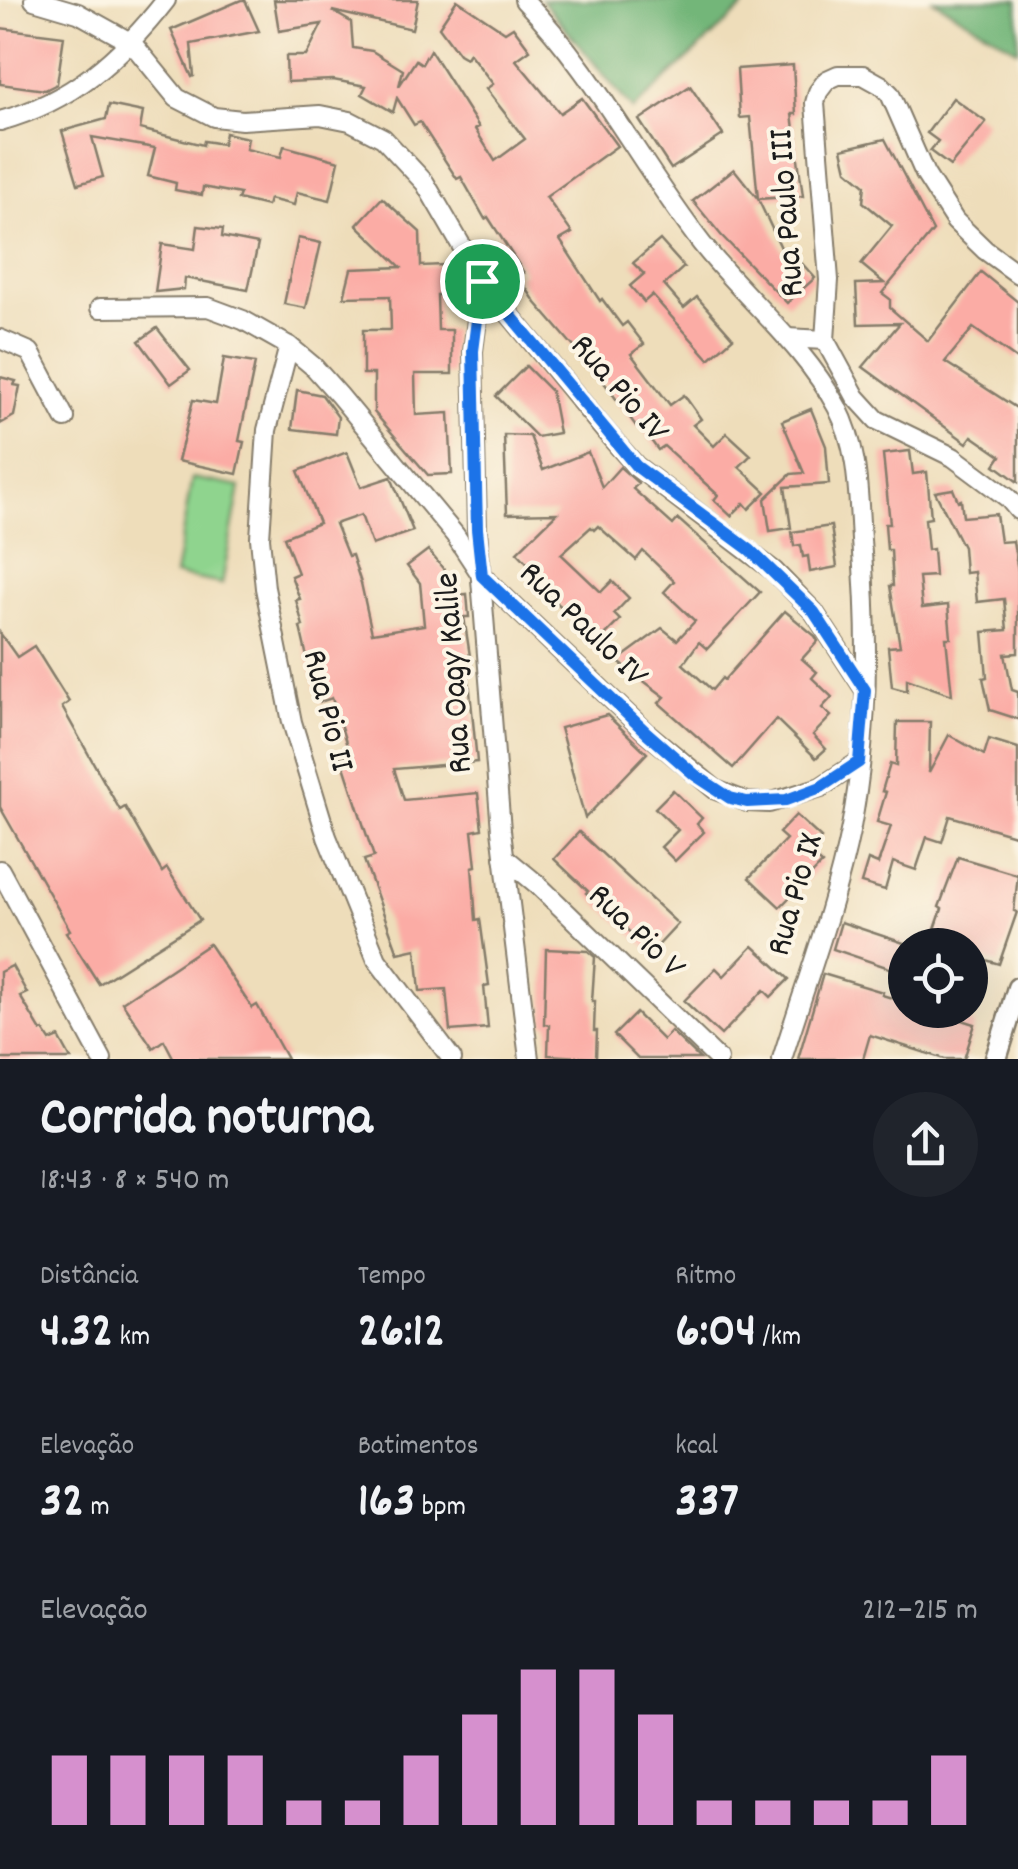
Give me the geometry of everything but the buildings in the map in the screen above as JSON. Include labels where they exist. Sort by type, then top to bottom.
[{"type":"street","points":[[34,0],[88,18],[132,43]]},
{"type":"street","points":[[0,121],[39,108],[78,88],[132,43],[166,0]]},
{"type":"street","name":"Rua Pio IX","points":[[524,0],[588,74],[702,245],[808,362],[854,446],[865,583],[865,690],[859,762],[851,826],[832,902],[782,1059]]},
{"type":"street","name":"Rua Pio IV","points":[[132,43],[177,98],[214,117],[242,120],[320,115],[350,122],[383,138],[425,183],[482,281],[636,466],[750,550],[814,612],[865,690]]},
{"type":"street","name":"Rua Paulo III","points":[[825,340],[829,280],[815,103],[818,92],[838,75],[863,76],[890,94],[925,174],[955,221],[984,250],[1018,274]]},
{"type":"street","name":"Rua Oagy Kalile","points":[[482,281],[473,351],[477,529],[504,858],[529,1059]]},
{"type":"street","name":"Rua Paulo IV","points":[[100,308],[208,307],[244,320],[289,346],[339,396],[455,535],[482,576],[647,733],[695,775],[730,798],[747,802],[786,800],[821,787],[859,762]]},
{"type":"street","points":[[0,338],[30,352],[66,418]]},
{"type":"street","points":[[787,338],[825,340],[846,380],[876,420],[953,458],[1018,510]]},
{"type":"street","name":"Rua Pio II","points":[[289,346],[267,430],[260,538],[265,588],[292,722],[327,837],[378,960],[452,1059]]},
{"type":"street","points":[[854,446],[860,432],[876,420]]},
{"type":"street","name":"Rua Pio V","points":[[504,858],[538,885],[718,1059]]},
{"type":"street","points":[[0,870],[102,1059]]},
{"type":"street","points":[[996,1059],[1018,988]]},
{"type":"green space","points":[[542,0],[751,0],[633,110]]},
{"type":"green space","points":[[933,0],[1018,0],[1018,50]]},
{"type":"green space","points":[[192,478],[240,487],[222,584],[175,575]]},
{"type":"route","points":[[482,281],[636,466],[750,550],[814,612],[865,690],[859,762],[821,787],[786,800],[769,803],[730,798],[695,775],[647,733],[482,576],[477,529],[473,351],[482,281]]}]
